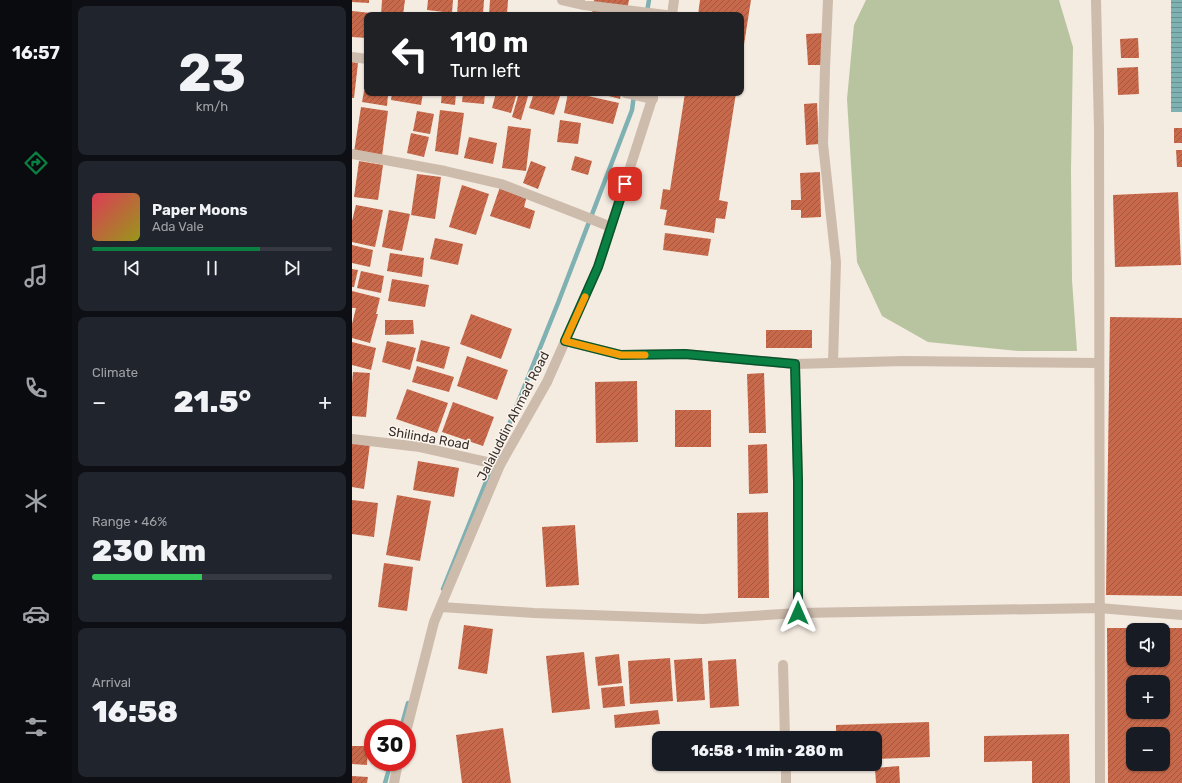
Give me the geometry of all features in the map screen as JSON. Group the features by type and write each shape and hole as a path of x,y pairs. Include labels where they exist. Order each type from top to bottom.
{"street":[{"path":"562,0 584,5 641,12"},
{"path":"672,12 674,0"},
{"path":"828,0 823,144 836,262 833,362"},
{"path":"1096,0 1098,128 1100,783"},
{"path":"352,57 364,59"},
{"name":"Jalaluddin Ahmad Road","path":"409,719 434,622 500,465 547,382 598,267 653,96"},
{"path":"352,154 445,171 501,184 611,227"},
{"path":"565,341 621,355 685,354 795,364 904,361 1099,363"},
{"path":"795,364 798,489 798,613"},
{"name":"Shilinda Road","path":"352,439 420,447 500,465"},
{"path":"440,607 534,613 703,619 798,613 1099,608 1182,615"},
{"path":"783,665 785,731"},
{"path":"394,783 396,771"},
{"path":"786,771 786,783"}],"green space":[{"path":"866,0 1059,0 1073,47 1071,171 1072,280 1077,351 1019,351 928,342 882,316 857,262 847,99 854,25"}],"water":[{"path":"1171,0 1182,0 1182,112 1171,112"}],"building":[{"path":"352,0 369,0 369,3 352,2"},
{"path":"382,0 405,0 403,12 381,12"},
{"path":"428,0 453,0 452,12 427,10"},
{"path":"458,0 484,0 483,12 457,12"},
{"path":"490,0 508,0 507,12 489,12"},
{"path":"594,0 629,0 627,12 592,12"},
{"path":"700,0 751,0 744,44 744,12 698,12"},
{"path":"352,11 364,12 364,38 352,37"},
{"path":"824,33 825,65 808,65 806,34"},
{"path":"1138,38 1139,58 1121,58 1120,39"},
{"path":"352,62 358,63 354,98 352,98"},
{"path":"1138,67 1139,94 1118,95 1117,68"},
{"path":"364,91 364,96 388,96 387,106 362,102"},
{"path":"392,96 422,96 421,105 391,100"},
{"path":"442,96 456,96 455,105 441,103"},
{"path":"463,96 485,96 484,104 462,102"},
{"path":"495,96 516,96 511,113 492,108"},
{"path":"518,96 528,96 521,120 512,117"},
{"path":"533,96 560,96 554,115 529,108"},
{"path":"567,96 588,96 619,103 613,124 564,113"},
{"path":"608,96 620,96 620,99"},
{"path":"685,96 736,96 719,200 728,202 725,219 716,218 714,233 664,225 667,210 660,209 663,189 670,190"},
{"path":"817,103 819,144 806,145 804,104"},
{"path":"361,107 388,111 382,156 354,152"},
{"path":"440,110 464,113 458,155 435,151"},
{"path":"417,111 434,114 430,134 413,131"},
{"path":"560,120 581,123 578,144 557,142"},
{"path":"508,126 531,129 526,171 502,168"},
{"path":"1174,128 1182,128 1182,143 1174,143"},
{"path":"411,133 429,137 424,157 407,153"},
{"path":"469,137 497,143 493,164 464,158"},
{"path":"1176,150 1182,150 1182,167 1177,167"},
{"path":"575,156 592,161 588,175 571,170"},
{"path":"359,161 383,165 378,200 354,197"},
{"path":"531,161 546,167 538,189 523,183"},
{"path":"820,172 821,217 801,218 801,210 791,210 791,200 801,200 800,173"},
{"path":"417,174 441,177 435,219 411,215"},
{"path":"462,185 489,194 476,235 449,227"},
{"path":"500,187 527,196 524,207 535,211 530,229 490,216"},
{"path":"1178,192 1181,265 1115,267 1113,195"},
{"path":"356,205 383,210 375,247 352,242 352,221"},
{"path":"389,210 410,214 402,251 382,247"},
{"path":"665,233 711,239 708,256 663,250"},
{"path":"435,238 463,244 458,265 430,259"},
{"path":"352,245 373,250 370,267 352,263"},
{"path":"390,253 424,258 422,277 387,271"},
{"path":"352,269 358,270 354,287 352,287"},
{"path":"361,271 384,276 381,293 357,288"},
{"path":"392,279 429,285 425,307 388,301"},
{"path":"352,291 380,298 376,314 378,314 370,343 352,338 352,324 356,308 352,308"},
{"path":"471,314 512,329 501,359 460,344"},
{"path":"1110,317 1182,318 1182,596 1106,595"},
{"path":"385,320 413,320 414,334 385,335"},
{"path":"766,330 812,330 812,348 766,348"},
{"path":"421,340 450,347 444,369 416,361"},
{"path":"387,341 416,348 410,370 382,362"},
{"path":"352,342 376,348 371,370 352,365"},
{"path":"467,356 508,370 497,400 457,386"},
{"path":"417,366 454,377 449,392 412,382"},
{"path":"353,372 370,373 366,417 352,416"},
{"path":"764,373 766,433 749,433 747,374"},
{"path":"637,381 638,442 596,443 595,382"},
{"path":"407,389 448,403 437,433 396,419"},
{"path":"453,402 494,417 483,446 442,432"},
{"path":"675,410 711,410 711,447 675,447"},
{"path":"352,442 370,444 364,489 352,487"},
{"path":"767,444 768,493 749,494 748,445"},
{"path":"418,461 459,468 454,497 413,490"},
{"path":"397,495 431,501 420,561 386,555"},
{"path":"352,500 378,503 374,537 352,534"},
{"path":"768,512 769,598 738,598 737,513"},
{"path":"575,525 579,585 546,587 542,527"},
{"path":"384,563 413,567 407,611 378,607"},
{"path":"464,625 493,629 487,674 458,669"},
{"path":"1107,628 1126,628 1126,667 1170,667 1170,628 1182,628 1182,783 1108,783"},
{"path":"584,652 590,709 552,713 546,656"},
{"path":"619,654 622,683 598,686 595,657"},
{"path":"670,658 673,701 630,704 628,661"},
{"path":"702,658 705,700 677,702 674,660"},
{"path":"736,659 739,706 710,708 708,661"},
{"path":"623,686 625,706 603,708 601,688"},
{"path":"658,710 660,724 615,728 614,715"},
{"path":"929,722 930,757 882,759 882,731 836,731 836,725"},
{"path":"503,728 511,783 462,783 456,735"},
{"path":"1069,734 1070,783 1032,783 1032,761 984,762 984,736"},
{"path":"352,746 364,746 364,765 352,764"},
{"path":"899,766 900,783 876,783 875,771 882,771 882,767"},
{"path":"352,776 368,777 367,783 352,783"}],"waterway":[{"path":"647,12 649,0"},
{"path":"443,589 558,303 632,110 634,96"},
{"path":"404,719 408,703"},
{"path":"385,783 388,771"}],"slow traffic":[{"path":"585,297 565,341 621,355 645,355"}],"route":[{"path":"625,184 598,267 565,341 621,355 685,354 795,364 798,481 798,613"}]}
